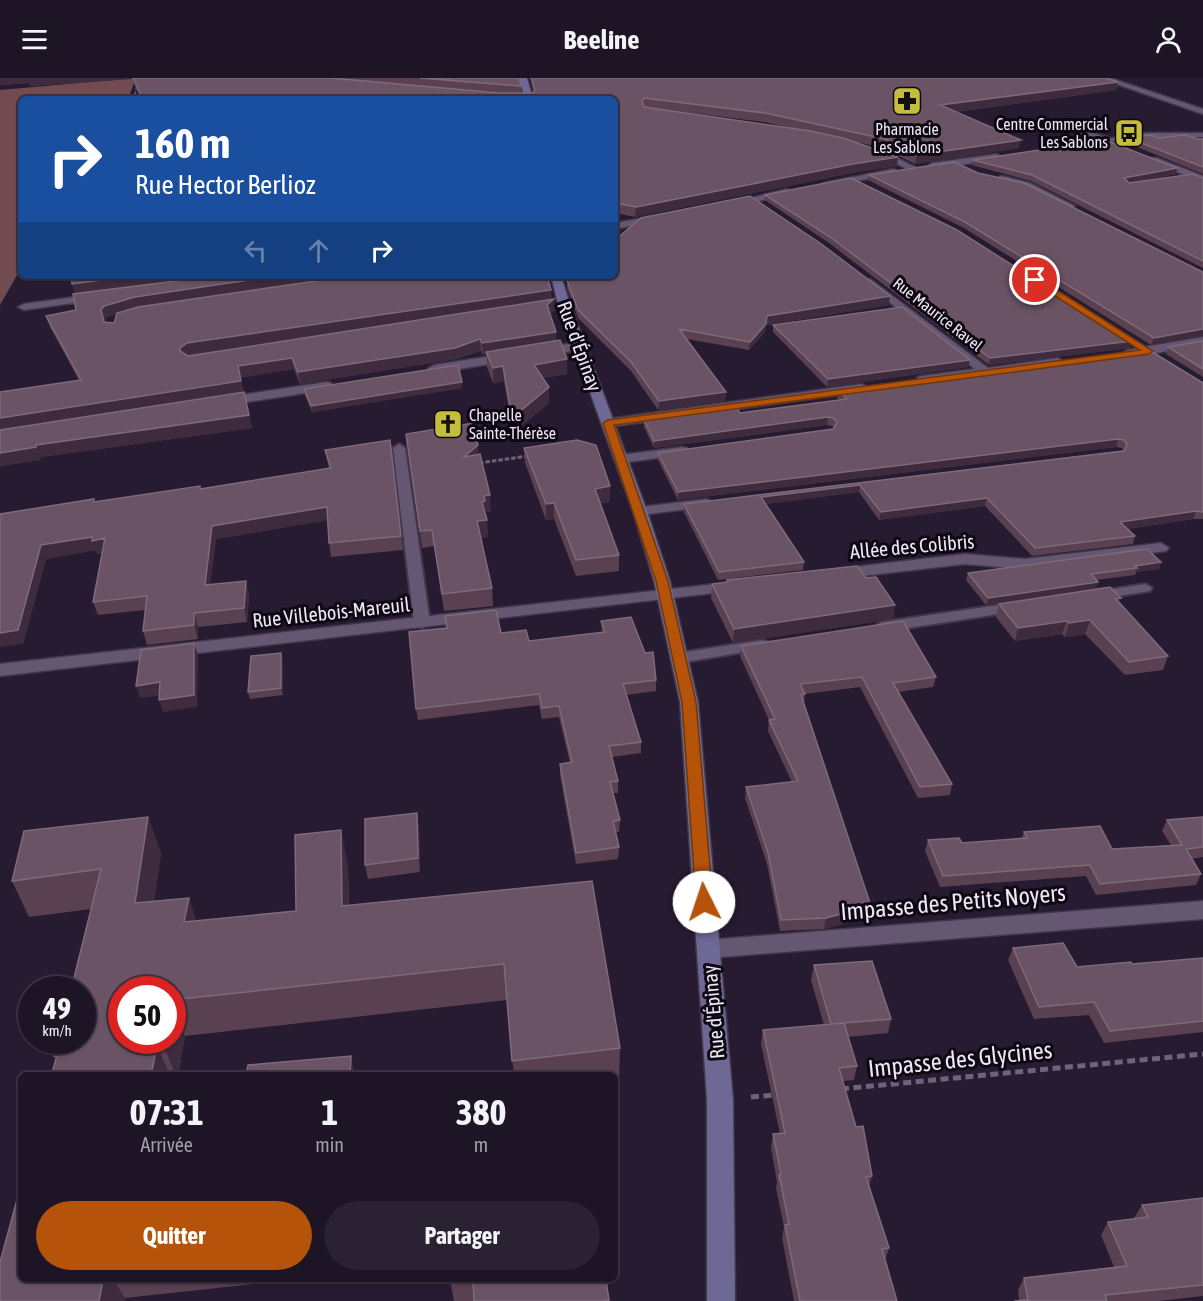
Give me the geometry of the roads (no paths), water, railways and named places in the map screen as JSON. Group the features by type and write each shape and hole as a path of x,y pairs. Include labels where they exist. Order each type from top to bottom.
{"main road":[{"path":"525,80 527,96"},
{"name":"Rue d'Épinay","path":"556,279 558,305 580,346 640,511 666,595 689,702 720,1100 721,1301"}],"street":[{"path":"1103,78 1203,112"},
{"path":"525,80 537,81"},
{"path":"1051,148 1160,134 1203,135"},
{"path":"1105,140 1127,149"},
{"path":"869,149 915,169"},
{"path":"816,185 1009,155"},
{"path":"1149,158 1203,179"},
{"path":"955,163 971,170"},
{"path":"989,176 1027,184 1079,211"},
{"path":"852,178 869,187"},
{"path":"718,207 795,190"},
{"path":"754,200 768,210"},
{"path":"618,225 672,216"},
{"name":"Rue Maurice Ravel","path":"859,274 985,371"},
{"path":"24,307 107,296"},
{"path":"881,311 903,308"},
{"path":"1129,339 1167,363"},
{"path":"1114,356 1203,341"},
{"path":"417,372 580,346"},
{"path":"914,381 1067,361"},
{"path":"208,404 336,384"},
{"path":"608,423 879,386"},
{"path":"621,459 701,448"},
{"path":"640,511 721,501"},
{"name":"Allée des Colibris","path":"816,577 965,559 1025,564 1161,548"},
{"path":"666,595 747,585"},
{"name":"Rue Villebois-Mareuil","path":"0,670 666,595"},
{"name":"Impasse des Petits Noyers","path":"708,949 1203,910"}],"lane":[{"path":"1081,131 1105,140"},
{"path":"1171,179 1193,176"},
{"path":"399,448 422,623"},
{"path":"1075,598 1145,588"},
{"path":"866,630 1040,604"},
{"path":"679,658 772,644"}],"place":[{"name":"Pharmacie Les Sablons","path":"907,101"},
{"name":"Centre Commercial Les Sablons","path":"1129,133"},
{"name":"Chapelle Sainte-Thérèse","path":"448,424"}]}
